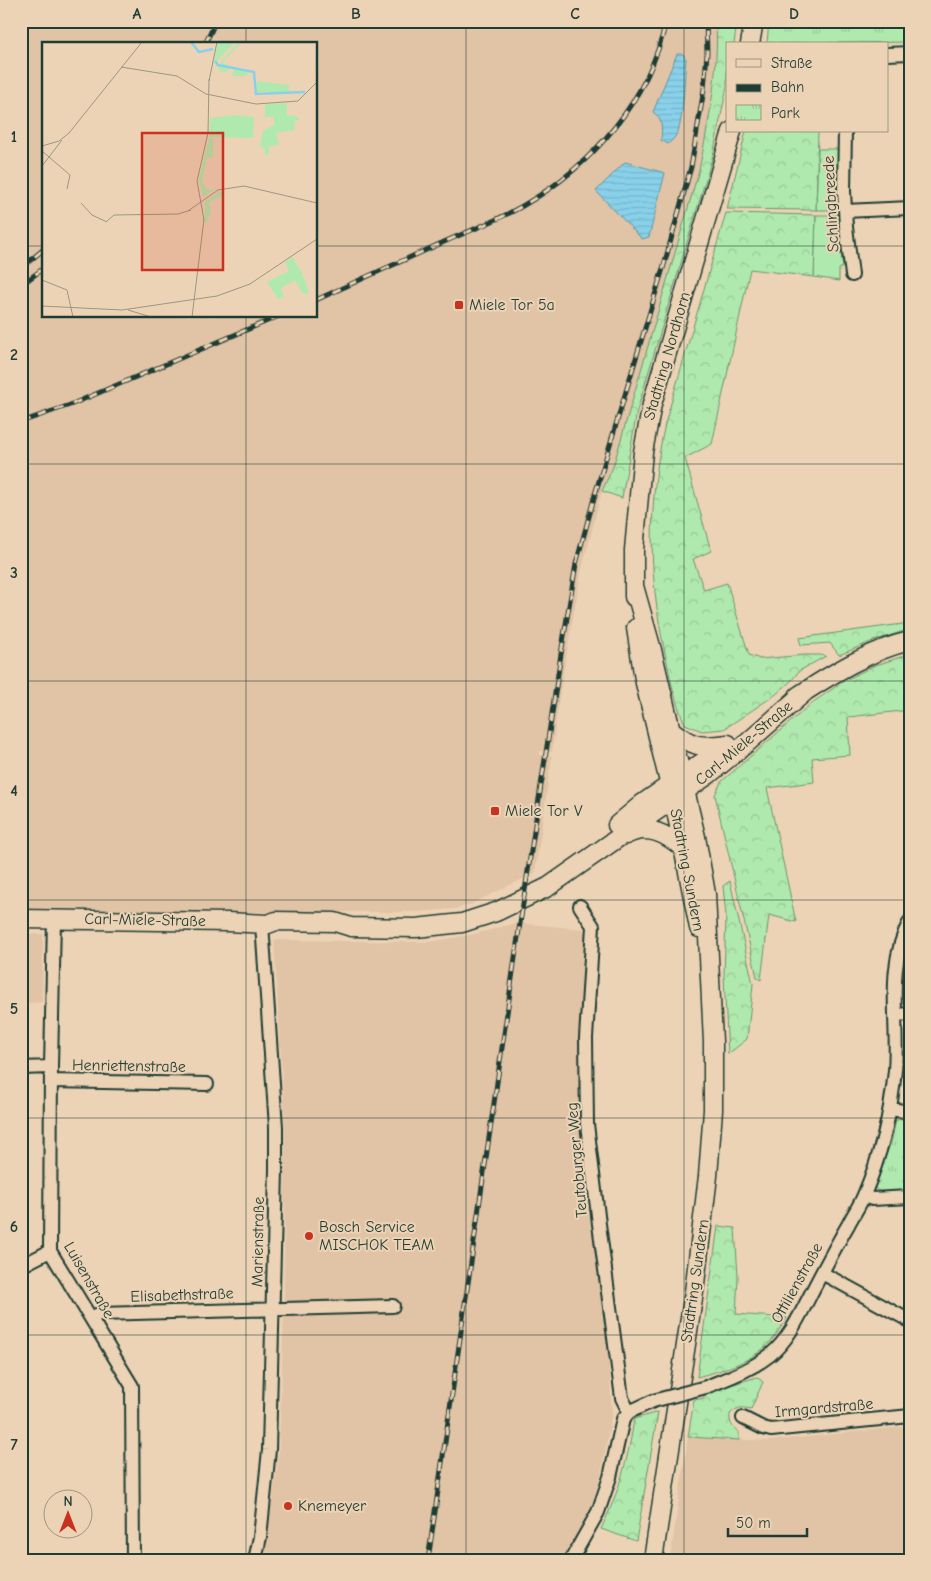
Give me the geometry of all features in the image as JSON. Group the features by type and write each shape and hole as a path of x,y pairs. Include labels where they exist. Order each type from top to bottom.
{"main road":[{"path":"750,42 754,21"},
{"name":"Stadtring Nordhorn","path":"677,788 644,679 634,616 634,550 643,452 652,404 732,132"},
{"name":"Stadtring Nordhorn","path":"634,586 652,650 671,730 677,788"},
{"name":"Carl-Miele-Straße","path":"21,919 265,924 276,921 335,922 351,927 416,928 462,923 496,912 548,887 617,840 730,744 807,690 870,655 910,642"},
{"name":"Carl-Miele-Straße","path":"532,895 545,882 642,804 677,788 747,743 807,690"},
{"path":"671,730 694,745 715,746 730,744"},
{"name":"Stadtring Sundern","path":"677,788 684,849 710,1000"},
{"name":"Stadtring Sundern","path":"653,1560 694,1292 708,1176 713,1110 713,1042 706,894 696,837 677,788"},
{"path":"617,840 633,831 651,830 668,836 684,849"}],"street":[{"path":"888,54 910,53"},
{"name":"Schlingbreede","path":"845,132 845,211 852,276"},
{"path":"845,211 910,208"},
{"name":"Teutoburger Weg","path":"580,906 593,926 586,1038 587,1124 598,1224 622,1398 629,1412"},
{"name":"Luisenstraße","path":"54,919 50,1251 92,1317 132,1386 132,1560"},
{"name":"Ottilienstraße","path":"629,1412 653,1401 706,1387 746,1370 770,1355 780,1345 790,1330 864,1196 883,1140 891,1109 895,1068 894,987 897,954 904,931 910,921"},
{"name":"Marienstraße","path":"255,1560 260,1537 269,1450 276,1127 265,924"},
{"path":"895,1014 910,1014"},
{"path":"21,1068 51,1067"},
{"name":"Henriettenstraße","path":"51,1081 207,1084"},
{"path":"891,1109 903,1111 910,1116"},
{"path":"864,1196 872,1199 910,1197"},
{"path":"21,1266 50,1251"},
{"path":"822,1273 910,1321"},
{"name":"Elisabethstraße","path":"92,1317 99,1314 393,1306"},
{"path":"570,1560 598,1512 610,1477 623,1419 629,1412"},
{"name":"Irmgardstraße","path":"743,1418 771,1430 910,1416"}],"shaded area":[{"path":"21,21 716,21 713,89 699,170 613,468 602,491 581,573 560,691 552,752 540,751 540,755 552,756 535,873 469,905 455,909 417,912 256,912 21,908"},
{"path":"516,923 583,929 587,939 581,1039 579,1118 588,1207 607,1332 612,1413 601,1475 591,1508 562,1560 265,1560 279,1450 284,1310 285,1127 274,940 430,942 475,934"},
{"path":"21,934 43,934 42,1002 21,1004"},
{"path":"910,1426 910,1560 670,1560 688,1437 768,1441"}],"green space":[{"path":"716,21 737,21 734,42 726,42 726,91 713,155 637,411 622,498 602,491 613,467 699,170 710,115 717,40"},
{"path":"769,21 910,21 910,42 767,42"},
{"path":"746,132 818,132 816,210 727,209"},
{"path":"818,149 839,149 840,210 816,210"},
{"path":"726,213 816,215 814,277 750,269 712,444 685,458 711,551 693,559 704,590 727,583 749,655 760,659 805,655 826,656 799,671 775,695 724,729 702,731 685,724 670,678 656,602 652,543 653,514 659,454 665,424"},
{"path":"816,215 840,215 842,240 839,243 843,267 839,269 839,281 814,277"},
{"path":"910,623 910,629 839,655 830,643 801,645 799,638"},
{"path":"910,654 910,710 848,717 850,755 812,758 814,782 767,788 796,922 769,915 761,980 757,977 715,795 721,782 812,703 844,681 873,666"},
{"path":"730,881 753,984 747,1039 728,1054 724,977 726,916 723,886"},
{"path":"905,1119 910,1128 910,1192 890,1194 881,1192 874,1187 892,1139 896,1120"},
{"path":"718,1226 735,1228 738,1277 736,1314 787,1318 771,1341 747,1360 697,1377"},
{"path":"757,1377 763,1382 751,1409 739,1408 730,1414 732,1425 739,1432 739,1440 688,1437 694,1400 704,1398 704,1393"},
{"path":"658,1412 636,1541 601,1529 613,1503 622,1476 634,1419"}],"water":[{"path":"677,54 683,54 686,59 683,106 678,131 668,144 661,140 662,128 660,121 653,112"},
{"path":"625,162 665,173 649,237 642,239 596,191"}],"railway":[{"path":"206,42 216,21"},
{"path":"318,299 505,215 549,189 573,170 595,150 632,103 658,50 666,21"},
{"path":"428,1560 519,930 576,564 691,167 704,89 707,53 706,21"},
{"path":"21,268 42,251"},
{"path":"21,285 42,269"},
{"path":"21,422 70,405 274,318"}],"place":[{"name":"Miele Tor 5a","path":"459,305"},
{"name":"Miele Tor V","path":"495,811"},
{"name":"Bosch Service MISCHOK TEAM","path":"309,1236"},
{"name":"Knemeyer","path":"288,1506"}]}
